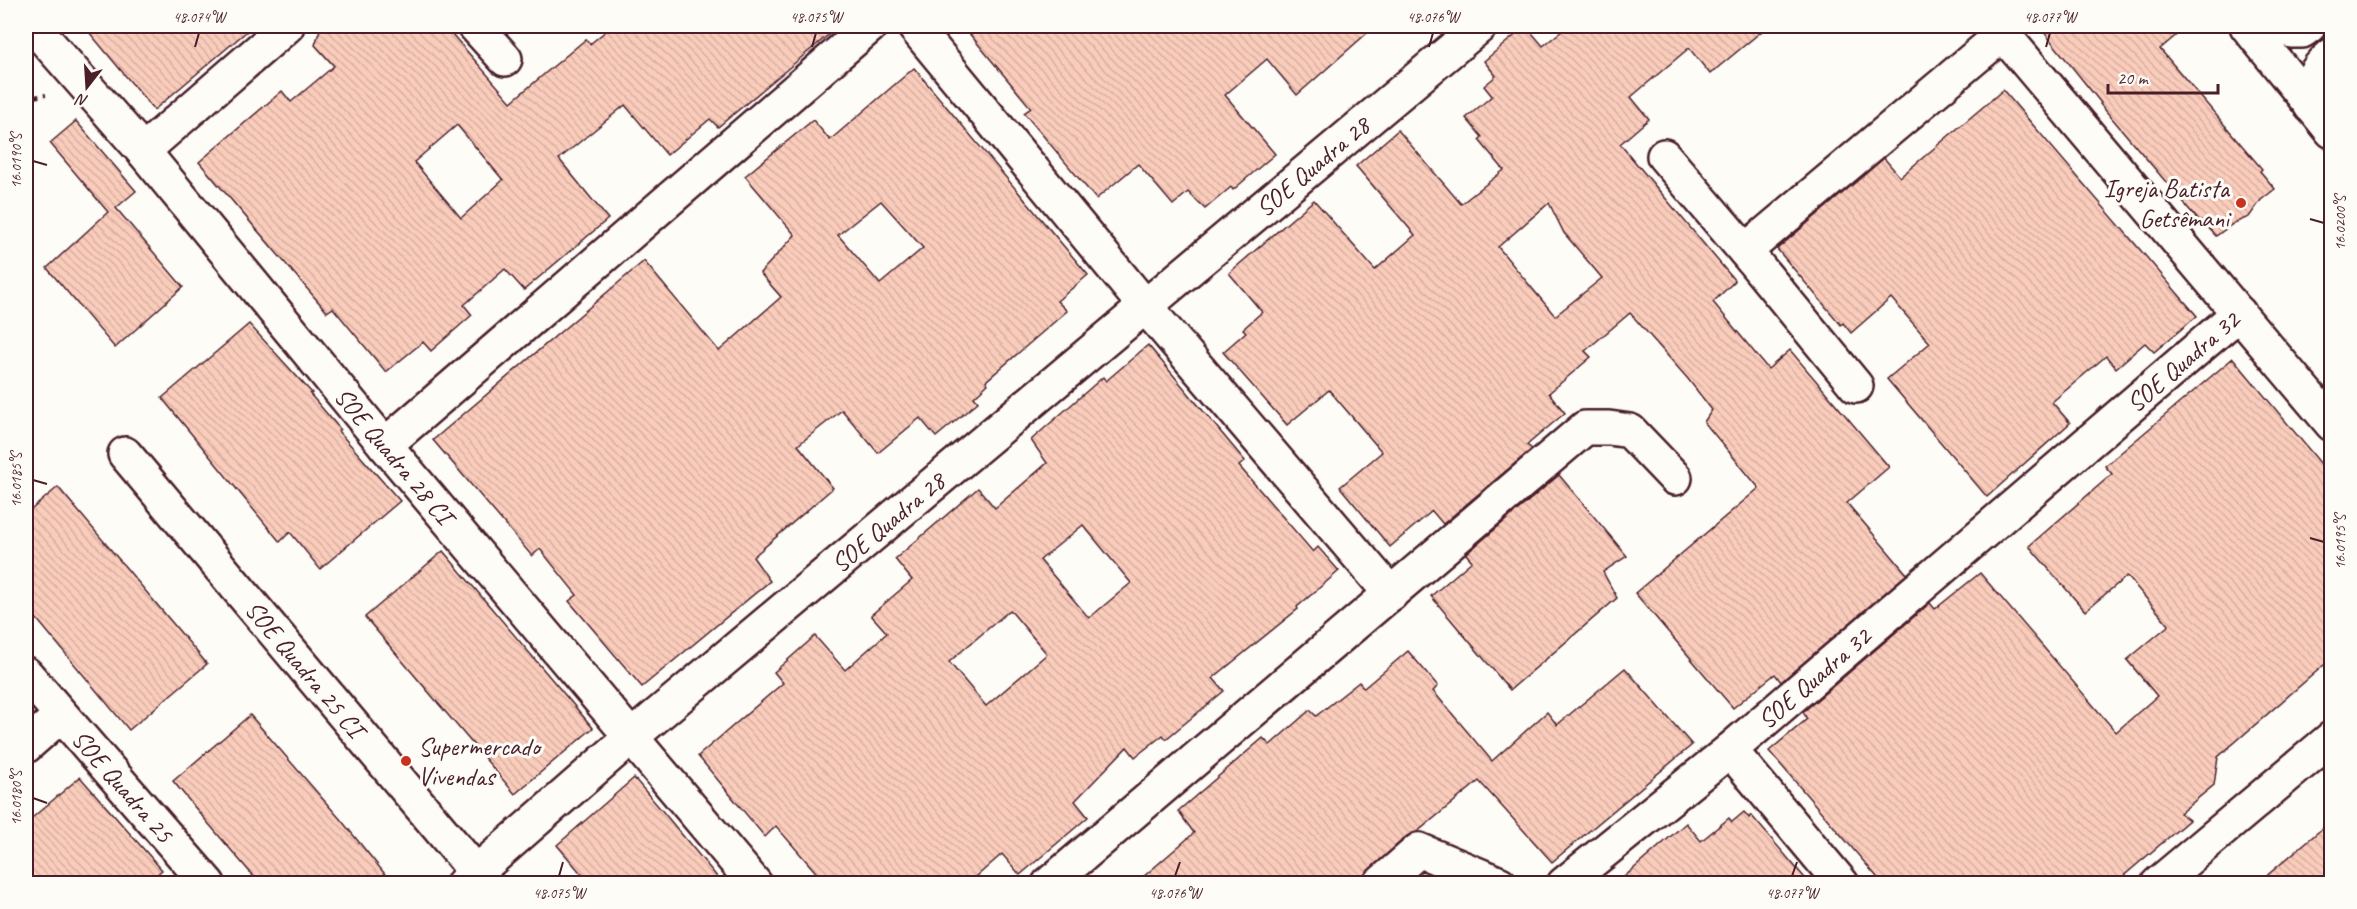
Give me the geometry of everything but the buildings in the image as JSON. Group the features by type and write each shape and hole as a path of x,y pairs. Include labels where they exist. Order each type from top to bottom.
{"street":[{"name":"SOE Quadra 28 CI","path":"33,26 143,151 385,446 755,884"},
{"path":"143,151 287,26"},
{"path":"475,26 505,59"},
{"path":"385,446 870,26"},
{"path":"914,26 1144,305 1391,594"},
{"name":"SOE Quadra 28","path":"475,880 630,738 1479,26"},
{"path":"2247,26 2331,131"},
{"path":"2287,26 2291,31 2302,31 2309,26"},
{"name":"SOE Quadra 32","path":"1564,884 1730,750 2239,312 2003,34 1745,251"},
{"path":"2310,105 2311,85 2316,70 2331,55"},
{"path":"1664,156 1856,386"},
{"path":"2239,312 2331,424"},
{"path":"1049,884 1585,428 1630,431 1675,478"},
{"name":"SOE Quadra 25 CI","path":"126,454 475,880"},
{"name":"SOE Quadra 25","path":"26,674 60,716 208,884"},
{"name":"SOE Quadra 25","path":"26,746 60,716"},
{"path":"2158,884 2331,738"},
{"path":"1730,750 1842,884"},
{"path":"1380,884 1419,850 1500,884"}],"place":[{"name":"Igreja Batista Getsêmani","path":"2241,203"},
{"name":"Supermercado Vivendas","path":"406,761"}]}
